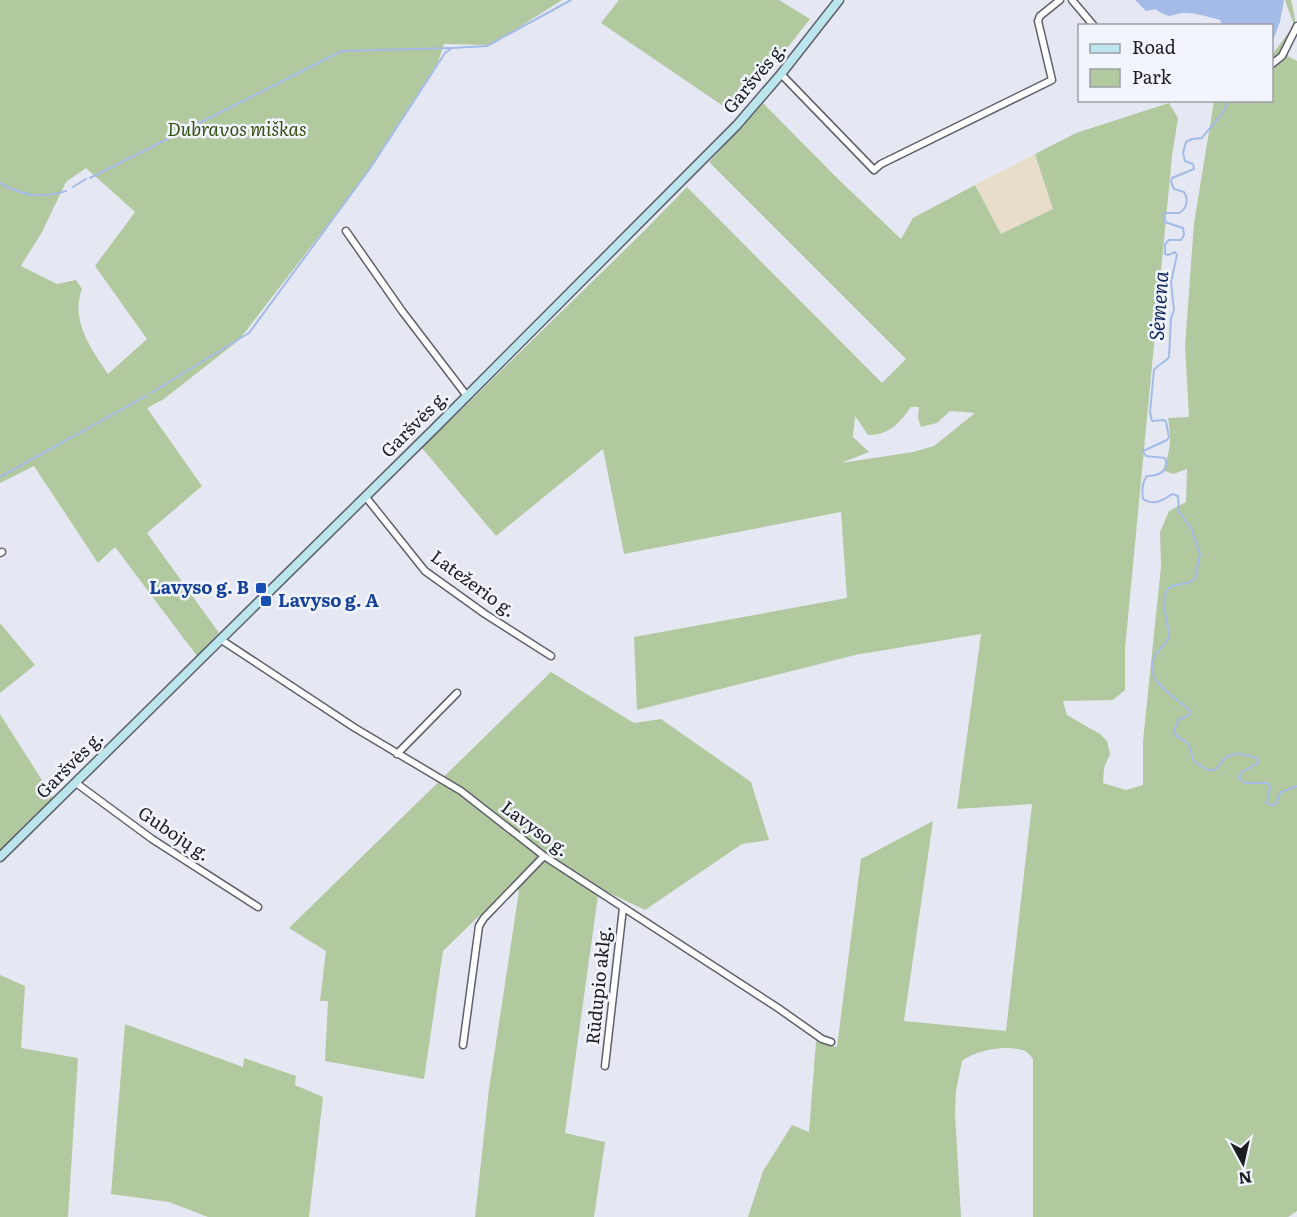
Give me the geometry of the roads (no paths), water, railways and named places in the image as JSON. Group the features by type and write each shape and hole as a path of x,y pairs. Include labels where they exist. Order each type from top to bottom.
{"main road":[{"name":"Garšvės g.","path":"0,857 467,396 737,125 781,74 839,0"}],"street":[{"path":"781,74 874,170 881,164 1052,80 1038,21 1040,16 1060,0"},
{"path":"1072,0 1092,24"},
{"path":"1273,63 1282,56 1297,26"},
{"path":"345,231 467,396"},
{"name":"Latežerio g.","path":"365,496 425,571 485,614 551,656"},
{"name":"Lavyso g.","path":"220,639 397,754 461,792 544,856 822,1039 831,1042"},
{"path":"397,754 457,693"},
{"name":"Gubojų g.","path":"76,783 152,839 258,907"},
{"path":"463,1045 479,926 544,856"},
{"name":"Rūdupio aklg.","path":"605,1066 623,908"}],"water":[{"path":"1135,0 1284,0 1280,22 1273,40 1273,24 1222,24 1220,20 1203,15 1181,13 1169,16 1155,9 1146,11"}],"waterway":[{"path":"151,393 249,333 371,167 445,53 452,48 487,46 571,0"},
{"path":"90,178 342,51 450,48"},
{"name":"Sėmena","path":"1227,102 1220,116 1202,138 1186,142 1183,153 1185,161 1193,164 1194,169 1172,178 1171,182 1174,189 1184,192 1186,204 1179,213 1164,213 1163,215 1165,222 1183,228 1184,235 1181,240 1169,240 1165,244 1165,254 1175,252 1177,255 1171,282 1174,310 1171,318 1169,357 1154,370 1150,412 1152,421 1164,420 1166,422 1169,437 1143,451 1146,456 1165,458 1166,466 1159,474 1145,478 1143,499 1154,502 1162,501 1172,494 1178,496 1179,512 1191,528 1200,554 1195,579 1172,586 1167,590 1164,609 1169,637 1155,656 1152,665 1157,681 1191,712 1178,720 1174,732 1188,744 1196,763 1213,770 1225,758 1232,755 1242,754 1256,758 1258,763 1240,773 1239,779 1246,783 1268,783 1270,788 1267,803 1270,805 1275,805 1281,792 1297,786"},
{"path":"73,187 86,179"},
{"path":"0,183 32,195 66,191"},
{"path":"0,477 146,396"}],"place":[{"name":"Lavyso g. B","path":"261,588"},
{"name":"Lavyso g. A","path":"266,601"}],"park label":[{"name":"Dubravos miškas","path":"237,130"}]}
